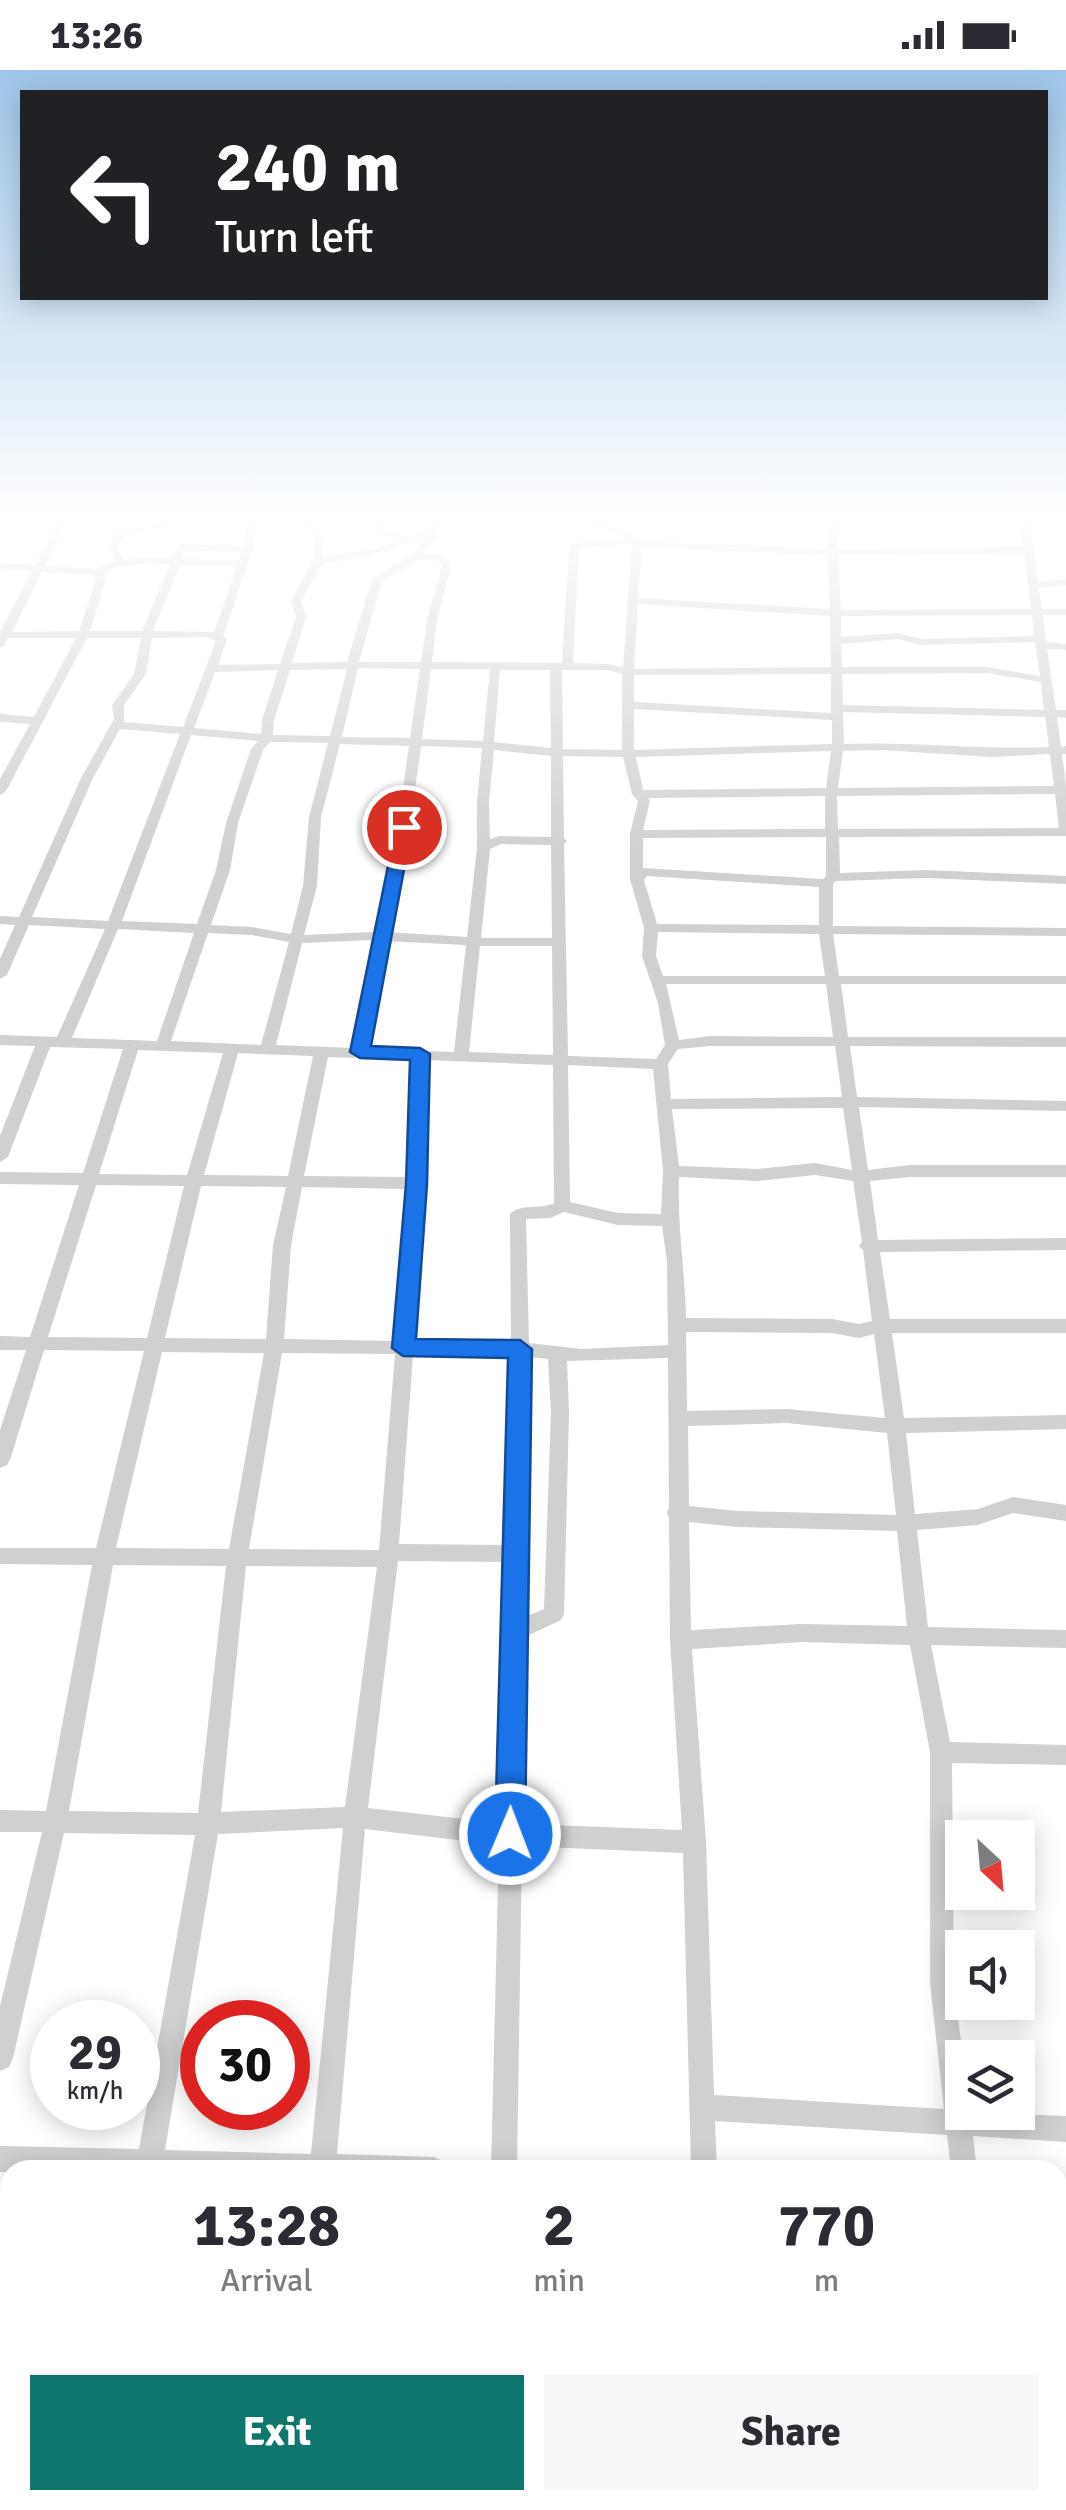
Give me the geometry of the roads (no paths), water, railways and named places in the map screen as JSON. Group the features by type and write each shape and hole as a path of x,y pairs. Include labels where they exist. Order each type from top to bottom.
{"street":[{"path":"0,791 85,631"},
{"path":"0,975 20,921 116,725 118,705 140,674 149,631"},
{"path":"62,1042 114,922 222,646 219,631"},
{"path":"162,1046 223,870 232,823 257,750 267,738 268,720 297,631"},
{"path":"268,1048 310,886 315,816 362,631"},
{"path":"360,1052 379,936 402,840 412,742 431,631"},
{"path":"562,1206 557,942 561,841 558,752 565,631"},
{"path":"631,631 626,705 630,754 638,794 644,801 636,834 637,879 651,928 649,956 673,1045 660,1064 671,1171 668,1220 676,1262 675,1351 680,1419 677,1512 694,1842 704,2160"},
{"path":"835,631 838,748 831,794 826,931 896,1426 919,1638 941,1752 942,1983 949,2040"},
{"path":"636,834 1066,831 1061,750 1050,713 1046,680 1050,666 1040,631"},
{"path":"2,638 218,635"},
{"path":"835,641 898,636 922,642 1041,642 1066,647"},
{"path":"213,669 352,665 495,670 561,666 628,672 835,674 987,670 1046,680"},
{"path":"461,1056 484,847 487,745 495,670"},
{"path":"626,705 694,712 1066,714"},
{"path":"0,718 39,721"},
{"path":"116,725 267,738 630,754 838,748 1061,750"},
{"path":"638,794 1063,790"},
{"path":"484,847 499,840 561,841"},
{"path":"637,879 644,872 657,872 696,878 732,875 830,880 926,874 1066,880"},
{"path":"0,920 114,922 276,933 296,939 379,936 557,942"},
{"path":"651,928 683,925 826,931 1066,932"},
{"path":"657,980 1066,980"},
{"path":"673,1045 842,1038 1066,1042"},
{"path":"0,1040 660,1064"},
{"path":"0,1157 44,1042"},
{"path":"0,1460 132,1045"},
{"path":"0,2058 56,1824 104,1557 152,1346 232,1048"},
{"path":"149,2160 208,1824 237,1560 274,1347 282,1244 322,1051"},
{"path":"324,2160 355,1818 388,1555 416,1184 420,1054"},
{"path":"666,1104 1066,1106"},
{"path":"671,1171 758,1175 814,1169 860,1177 910,1171 1066,1171"},
{"path":"0,1178 416,1184"},
{"path":"504,2160 520,1349 518,1214 550,1212 562,1206 618,1219 668,1220"},
{"path":"868,1246 1066,1244"},
{"path":"675,1325 832,1326 859,1330 880,1326 1066,1326"},
{"path":"0,1344 520,1349 556,1353 675,1351"},
{"path":"514,1632 554,1614 560,1412 556,1353"},
{"path":"680,1419 787,1416 896,1426 1066,1422"},
{"path":"677,1512 738,1519 904,1522 978,1517 1013,1505 1066,1513"},
{"path":"0,1556 237,1560 314,1555 515,1554"},
{"path":"681,1640 801,1633 1066,1639"},
{"path":"941,1752 1066,1756"},
{"path":"0,1821 208,1824 355,1818 510,1834 694,1842"},
{"path":"702,2107 945,2124"},
{"path":"1035,2128 1066,2129"},
{"path":"960,2130 963,2160"}]}
